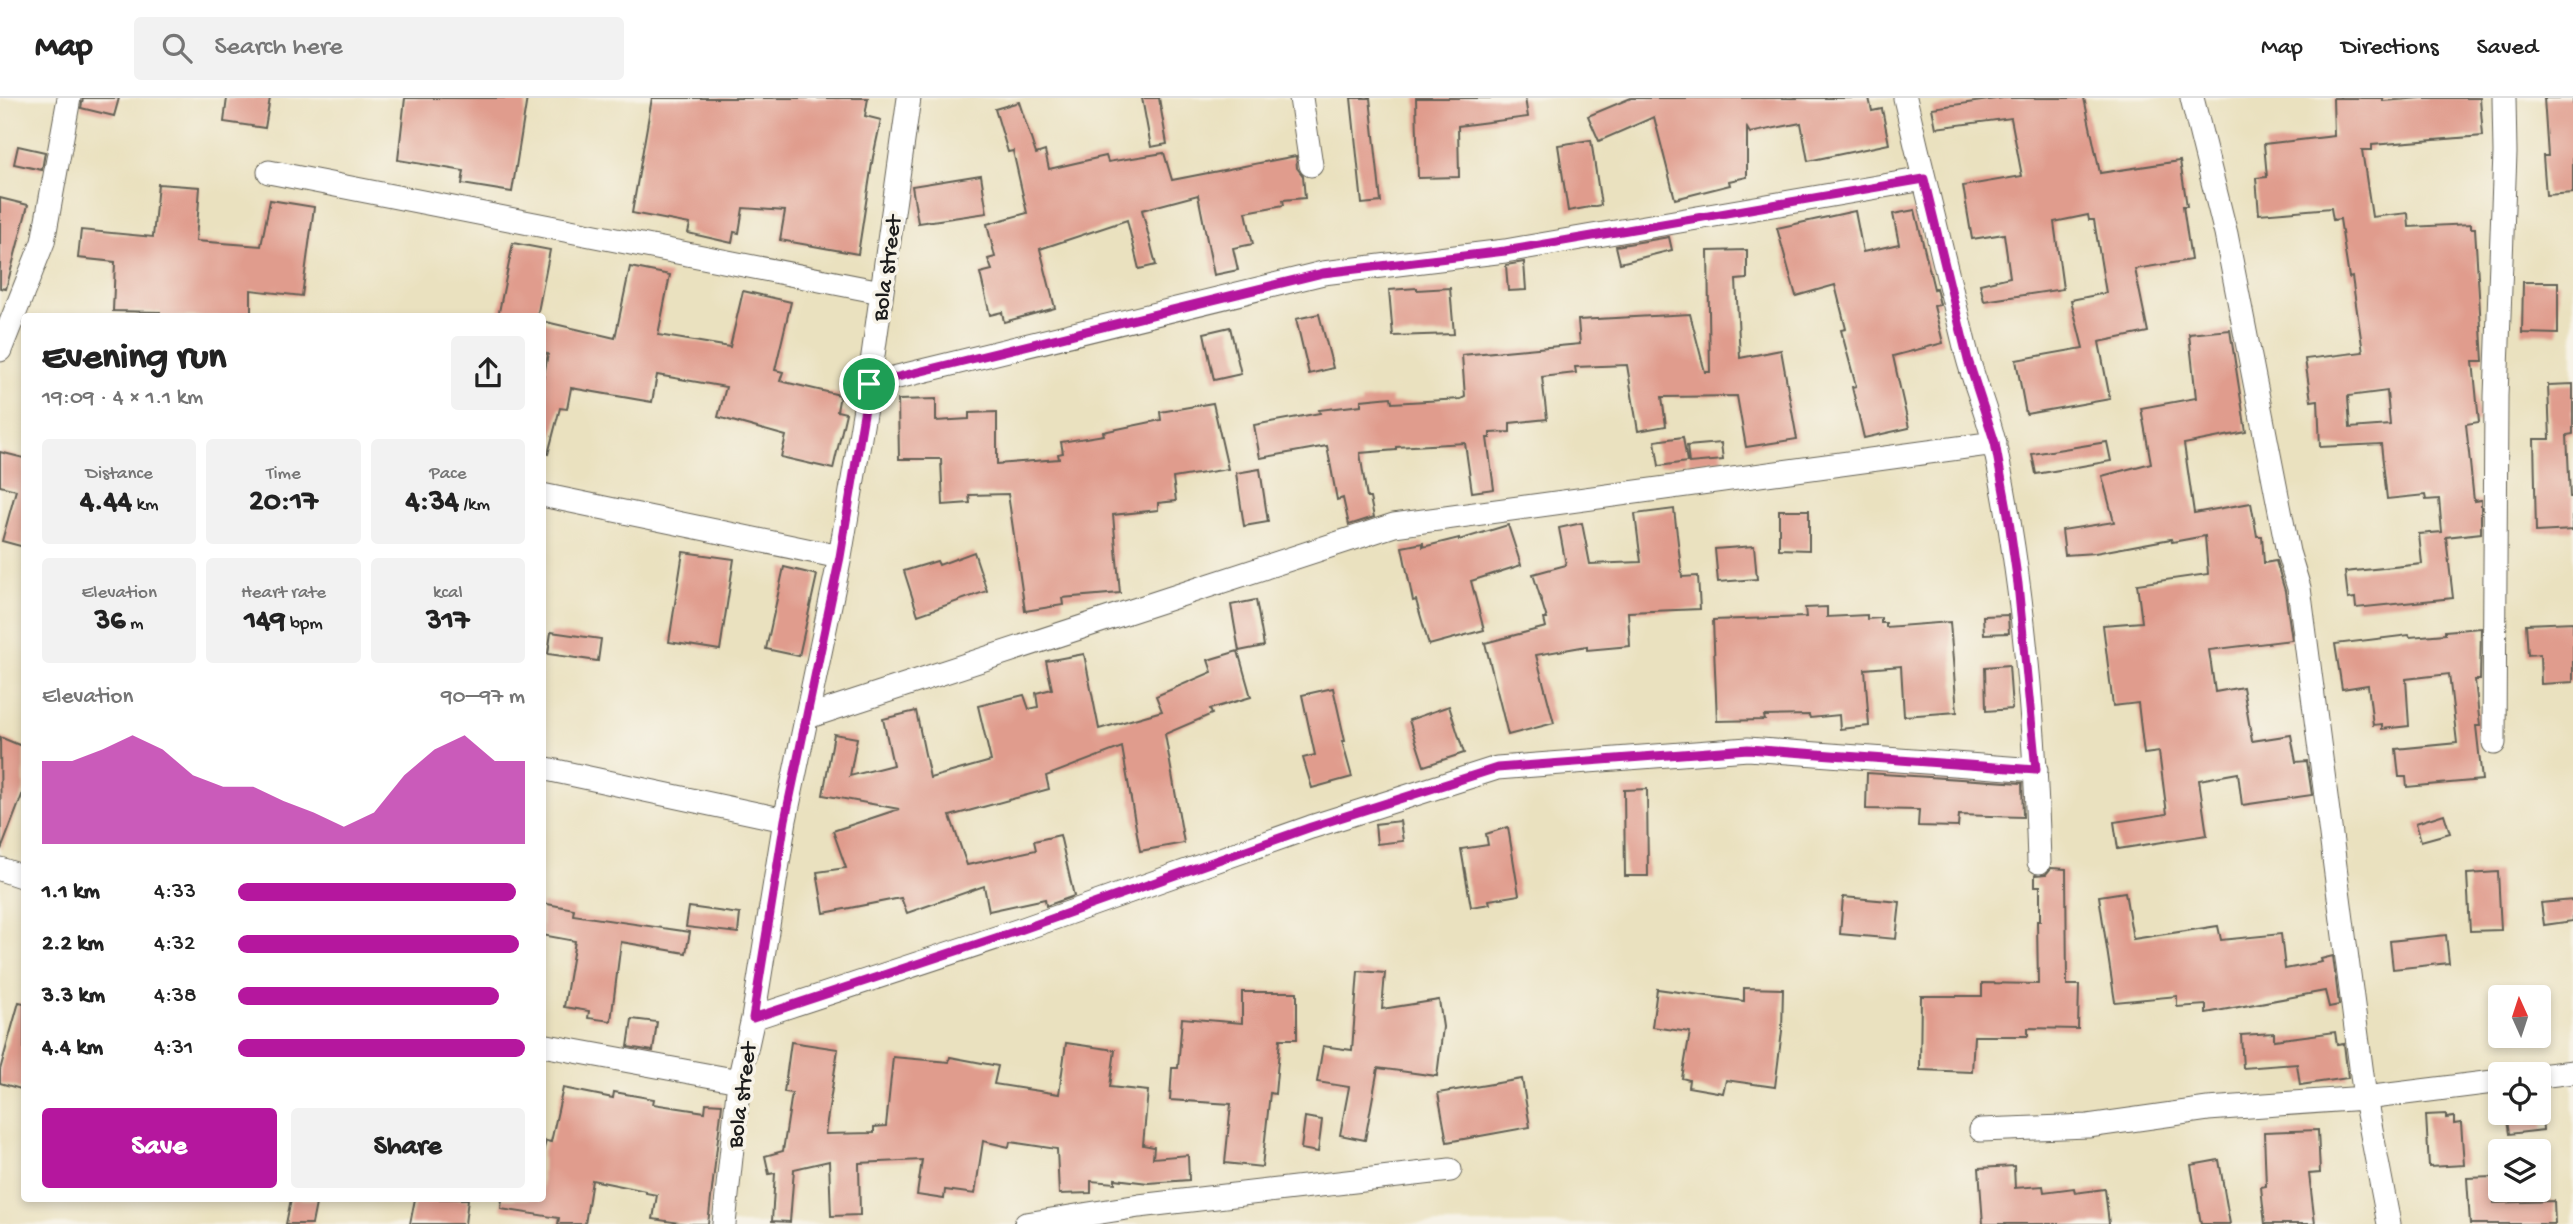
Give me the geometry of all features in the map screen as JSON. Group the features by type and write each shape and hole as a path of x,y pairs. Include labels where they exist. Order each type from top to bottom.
{"street":[{"path":"0,350 43,242 69,98"},
{"name":"Bola street","path":"724,1224 739,1082 753,1018 785,820 840,557 869,384 909,98"},
{"path":"1301,98 1311,165"},
{"path":"1905,98 1968,360 1995,443 2008,514 2018,584 2036,770 2039,862"},
{"path":"2192,98 2226,234 2288,552 2299,587 2365,1098 2389,1224"},
{"path":"2494,743 2496,396 2505,153 2504,98"},
{"path":"269,173 881,292"},
{"path":"869,384 1323,273 1505,251 1924,179"},
{"path":"807,717 1394,525 1995,443"},
{"path":"546,496 840,557"},
{"path":"753,1018 1023,929 1311,827 1497,768 1748,749 2036,770"},
{"path":"546,769 785,820"},
{"path":"0,869 21,876"},
{"path":"546,1046 739,1082"},
{"path":"2551,1075 2573,1072"},
{"path":"1981,1130 2088,1126 2208,1109 2365,1098 2488,1083"},
{"path":"1026,1224 1139,1206 1450,1170"}],"building":[{"path":"83,98 119,98 114,116 81,108"},
{"path":"227,98 270,98 265,128 224,122"},
{"path":"405,98 527,98 512,192 462,184 464,171 398,160"},
{"path":"652,98 868,98 865,116 881,120 858,254 780,240 785,211 743,208 739,233 734,232 732,243 688,233 690,224 632,213"},
{"path":"1142,98 1159,98 1167,144 1151,147"},
{"path":"1351,98 1370,98 1381,202 1362,204"},
{"path":"1416,98 1525,98 1528,117 1458,126 1459,177 1418,178"},
{"path":"1631,98 1869,98 1872,111 1882,109 1889,144 1808,161 1801,123 1750,133 1747,128 1747,177 1729,181 1730,185 1675,199 1654,117 1599,141 1588,116"},
{"path":"2003,98 2084,98 2100,173 2180,161 2191,260 2135,269 2148,332 2099,342 2110,399 2026,414 2016,360 2083,348 2071,300 2106,293 2094,220 2089,220 2088,215 2054,222 2063,289 1984,301 1980,284 2010,277 2004,234 1972,239 1963,186 2022,176 2011,118 1936,128 1932,108"},
{"path":"2333,98 2383,98 2383,101 2480,98 2483,136 2372,145 2372,150 2362,150 2372,217 2408,213 2409,227 2471,224 2471,228 2475,228 2483,361 2473,361 2479,422 2466,424 2474,501 2481,500 2481,533 2446,537 2453,598 2356,608 2355,598 2348,599 2345,572 2422,564 2419,534 2442,532 2439,499 2426,500 2425,495 2387,499 2381,444 2320,447 2318,400 2311,401 2305,359 2363,352 2340,219 2333,220 2331,208 2259,214 2256,178 2267,177 2264,144 2334,136","holes":["2387,391 2390,425 2350,428 2348,396"]},
{"path":"2544,98 2573,98 2573,193 2546,195 2543,156 2548,156"},
{"path":"1019,102 1036,154 1045,151 1049,169 1106,156 1108,162 1164,153 1172,180 1296,156 1297,168 1303,176 1305,198 1283,200 1284,205 1246,212 1253,244 1233,248 1238,270 1214,275 1198,195 1142,210 1156,265 1139,269 1127,220 1040,249 1055,308 1004,322 1002,312 990,315 980,273 992,270 988,259 995,257 987,224 1027,213 1013,151 1008,152 995,109"},
{"path":"1591,140 1601,205 1568,211 1558,145"},
{"path":"18,146 45,152 42,170 14,164"},
{"path":"981,175 987,213 918,223 912,186"},
{"path":"158,184 200,187 196,241 261,246 270,200 314,207 302,296 251,290 251,313 113,311 115,262 78,258 81,230 153,237"},
{"path":"0,198 28,205 6,289 0,288"},
{"path":"1915,210 1940,305 1934,306 1943,343 1893,356 1909,428 1864,438 1852,387 1856,386 1841,330 1846,329 1835,285 1796,296 1777,228 1855,211 1863,252 1899,244 1893,214"},
{"path":"1669,237 1672,250 1620,263 1616,246"},
{"path":"513,243 550,250 538,313 499,313"},
{"path":"1747,250 1747,279 1736,280 1740,358 1781,350 1797,439 1746,447 1737,396 1662,397 1666,426 1638,431 1627,365 1575,367 1576,373 1542,377 1547,419 1510,423 1510,432 1490,433 1490,438 1487,438 1494,489 1472,492 1465,443 1396,447 1396,450 1360,453 1367,498 1370,498 1374,517 1349,525 1343,498 1337,500 1327,446 1260,458 1254,425 1320,413 1319,410 1361,405 1361,400 1391,397 1392,403 1461,399 1465,397 1462,355 1580,344 1578,320 1690,314 1705,372 1710,372 1708,251"},
{"path":"1524,262 1526,290 1508,291 1506,265"},
{"path":"630,267 670,275 658,335 730,347 743,291 791,302 775,370 783,372 780,381 840,395 837,411 846,413 833,469 781,457 786,436 718,417 726,387 657,375 652,402 571,388 567,409 560,408 546,454 546,322 615,338"},
{"path":"2523,282 2558,282 2558,334 2522,333"},
{"path":"1450,288 1454,334 1393,336 1389,290"},
{"path":"1319,314 1333,368 1309,374 1296,319"},
{"path":"1230,327 1241,374 1214,380 1204,333"},
{"path":"2230,330 2246,432 2184,444 2194,513 2251,503 2257,536 2262,536 2264,563 2276,561 2285,591 2292,640 2209,650 2215,692 2243,687 2252,741 2291,735 2296,762 2307,761 2312,795 2242,805 2238,773 2199,780 2207,835 2118,849 2114,822 2167,814 2159,752 2144,754 2138,703 2113,706 2103,625 2142,622 2137,584 2208,574 2205,536 2065,555 2062,530 2114,522 2102,476 2151,463 2141,408 2196,398 2189,334"},
{"path":"2573,384 2573,434 2567,435 2573,530 2536,532 2534,439 2550,439 2548,385"},
{"path":"936,399 936,421 969,419 969,413 997,412 997,464 1059,459 1058,454 1063,453 1061,442 1104,435 1103,432 1161,420 1160,412 1213,403 1228,469 1173,478 1176,501 1158,503 1158,510 1113,515 1120,593 1062,598 1063,605 1025,611 1008,494 969,495 970,503 943,505 941,459 899,459 898,400"},
{"path":"1683,437 1687,462 1659,466 1655,441"},
{"path":"2107,442 2111,461 2036,474 2032,454"},
{"path":"1721,443 1723,460 1689,463 1687,446"},
{"path":"0,452 21,457 21,546 2,541 16,490 0,486"},
{"path":"1260,469 1268,522 1244,526 1236,473"},
{"path":"1674,509 1682,577 1698,576 1700,609 1628,612 1630,646 1587,650 1587,646 1536,655 1554,723 1508,735 1485,643 1546,627 1544,619 1547,619 1533,574 1566,565 1559,528 1582,523 1590,564 1641,562 1635,514"},
{"path":"1779,510 1809,510 1809,550 1779,549"},
{"path":"1508,525 1521,565 1471,581 1484,630 1429,645 1416,600 1413,601 1402,547 1423,543 1423,547 1459,540"},
{"path":"1754,546 1757,579 1718,582 1715,549"},
{"path":"683,552 734,559 720,650 669,642"},
{"path":"974,552 987,591 918,615 904,571 937,561 939,565"},
{"path":"784,567 817,575 799,656 766,649"},
{"path":"1256,600 1264,646 1239,651 1231,605"},
{"path":"1827,607 1827,617 1867,615 1867,619 1881,618 1881,623 1886,623 1886,627 1950,622 1957,712 1904,716 1901,666 1865,669 1869,726 1840,729 1839,715 1810,718 1809,715 1764,716 1765,720 1717,721 1713,620 1806,617 1805,608"},
{"path":"2008,615 2009,633 1984,634 1983,616"},
{"path":"2573,622 2573,682 2541,684 2540,654 2528,655 2526,624"},
{"path":"2481,628 2480,680 2475,680 2480,726 2476,726 2482,780 2407,787 2406,777 2399,777 2396,749 2457,743 2449,674 2406,679 2409,726 2382,729 2382,724 2373,725 2368,685 2342,689 2335,644"},
{"path":"551,632 601,639 598,661 548,654"},
{"path":"1238,651 1251,697 1210,709 1212,714 1165,734 1184,843 1140,851 1122,747 1046,776 1049,789 950,816 967,865 1036,850 1034,841 1060,835 1074,896 1046,906 1045,899 989,911 984,886 907,913 901,898 824,913 817,872 846,868 833,831 899,809 823,795 834,734 857,738 850,776 893,765 883,719 916,711 930,778 991,761 978,706 1024,695 1029,709 1038,707 1036,693 1052,689 1046,661 1084,654 1099,729 1162,711 1156,696 1212,672 1208,660"},
{"path":"2009,665 2012,709 1986,711 1985,667"},
{"path":"1333,688 1345,741 1342,741 1352,777 1312,788 1303,758 1315,755 1302,695"},
{"path":"1449,706 1464,753 1424,766 1409,720"},
{"path":"0,737 21,746 21,798 1,850"},
{"path":"1867,773 2022,783 2023,817 1959,815 1958,827 1918,826 1919,810 1866,809"},
{"path":"1647,789 1648,876 1625,876 1624,790"},
{"path":"2444,814 2450,833 2421,841 2416,823"},
{"path":"1400,821 1403,841 1377,844 1375,824"},
{"path":"1508,827 1519,895 1489,900 1490,904 1471,907 1461,849 1488,845 1486,834"},
{"path":"2051,868 2066,869 2067,985 2079,985 2078,1029 2028,1028 2028,1036 1974,1036 1972,1072 1920,1070 1921,996 1982,996 1982,983 2038,984 2037,921 2040,921 2040,886 2035,886 2035,875 2046,874"},
{"path":"2498,872 2501,930 2470,931 2467,874"},
{"path":"2125,892 2133,939 2218,926 2221,940 2281,934 2285,969 2322,962 2321,959 2333,956 2339,1005 2329,1007 2325,991 2206,1013 2206,1005 2177,1007 2177,996 2115,1002 2099,896"},
{"path":"1843,897 1900,902 1896,939 1840,934"},
{"path":"2573,900 2573,921 2544,925 2541,903"},
{"path":"546,904 574,909 573,915 690,932 686,953 621,942 611,1021 588,1018 589,1011 564,1007 575,941 546,936"},
{"path":"689,907 740,914 738,933 686,927"},
{"path":"2446,935 2449,963 2393,969 2390,941"},
{"path":"1358,971 1385,973 1382,1009 1439,1000 1443,1027 1437,1076 1378,1068 1365,1140 1340,1135 1349,1087 1317,1082 1323,1046 1352,1050"},
{"path":"1744,988 1783,989 1782,1031 1775,1087 1726,1080 1723,1093 1688,1087 1689,1080 1682,1078 1690,1032 1652,1027 1657,989 1744,1001"},
{"path":"1242,992 1297,992 1297,1039 1280,1039 1275,1094 1270,1093 1262,1167 1225,1163 1231,1104 1170,1100 1172,1068 1178,1068 1182,1018 1242,1023"},
{"path":"21,1002 21,1089 0,1083 0,1070"},
{"path":"632,1019 657,1022 653,1051 628,1047"},
{"path":"2335,1032 2337,1045 2344,1044 2348,1078 2300,1085 2297,1064 2243,1068 2241,1035 2274,1033 2274,1040"},
{"path":"791,1042 838,1049 825,1134 874,1133 874,1127 886,1126 893,1057 949,1062 950,1057 998,1066 994,1084 1059,1094 1066,1043 1115,1050 1110,1087 1148,1091 1143,1145 1154,1147 1153,1158 1188,1155 1189,1180 1148,1183 1115,1179 1115,1183 1091,1181 1091,1193 1059,1194 1057,1149 1010,1142 1009,1147 983,1141 975,1194 945,1190 944,1199 917,1195 922,1160 859,1163 860,1215 831,1216 829,1161 794,1169 790,1222 772,1221 775,1173 769,1174 765,1156 783,1151 792,1093 784,1092"},
{"path":"1522,1079 1530,1127 1447,1142 1438,1093"},
{"path":"563,1088 613,1098 614,1092 654,1099 653,1104 705,1112 706,1103 722,1104 708,1224 653,1219 657,1195 592,1180 585,1224 558,1224 559,1218 501,1209 502,1202 546,1202 546,1141 551,1142"},
{"path":"2446,1114 2446,1118 2454,1117 2454,1124 2461,1123 2464,1165 2429,1167 2426,1115"},
{"path":"1305,1117 1322,1120 1318,1152 1301,1149"},
{"path":"2508,1125 2543,1125 2543,1130 2509,1134"},
{"path":"2318,1130 2320,1173 2309,1174 2315,1224 2265,1224 2261,1187 2266,1186 2264,1132"},
{"path":"2219,1160 2230,1224 2201,1224 2191,1165"},
{"path":"2014,1166 2015,1188 2043,1186 2044,1192 2074,1188 2075,1193 2105,1189 2109,1224 1983,1224 1979,1168"},
{"path":"2488,1177 2488,1202 2554,1201 2555,1224 2470,1224 2467,1178"},
{"path":"290,1202 316,1202 312,1224 286,1224"},
{"path":"414,1202 468,1202 465,1224 410,1224"}],"route":[{"path":"1924,179 1968,360 1995,443 2018,584 2036,770 1748,749 1497,768 1311,827 1023,929 753,1018 785,820 840,557 869,384 1323,273 1505,251 1924,179"}]}
